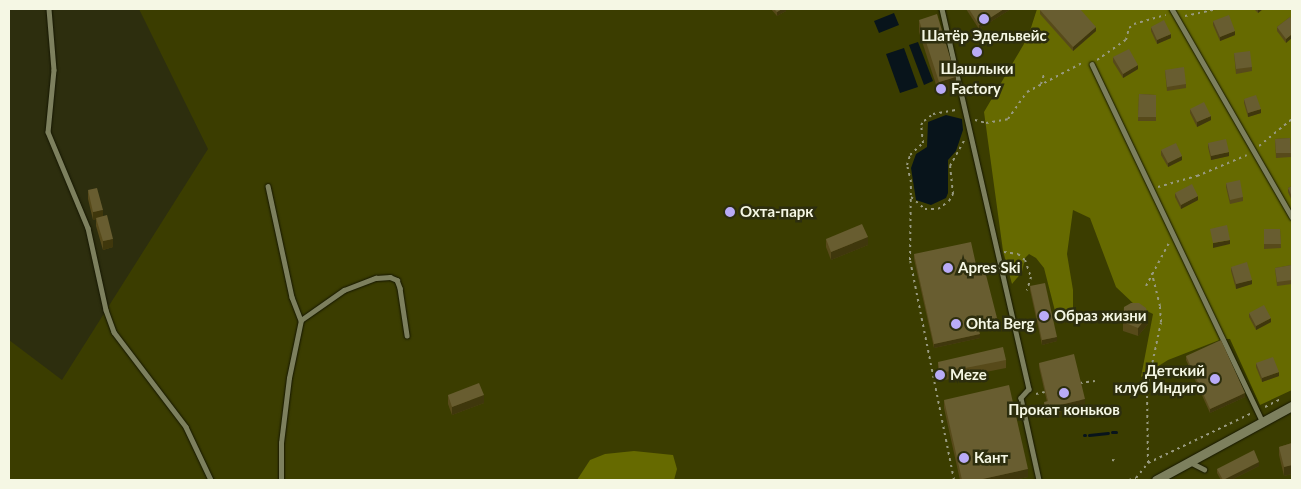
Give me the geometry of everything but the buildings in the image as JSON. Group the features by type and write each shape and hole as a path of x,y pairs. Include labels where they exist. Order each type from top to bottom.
{"street":[{"path":"1156,480 1262,420 1292,406"}],"lane":[{"path":"49,9 54,70 48,132 88,228 106,310 114,332 186,426 211,480"},
{"path":"942,9 1029,389 1021,398 1039,480"},
{"path":"1172,9 1292,217"},
{"path":"1092,64 1176,235 1262,420"},
{"path":"268,186 292,297 301,320 289,378 281,443 281,480"},
{"path":"301,320 344,290 376,278 390,277 397,280 400,288 408,335"},
{"path":"1190,462 1204,469"}],"path":[{"path":"968,118 986,123 1008,118 1019,100 1041,84 1061,76 1076,64 1092,64 1126,40 1128,28 1134,24 1163,15 1176,17 1217,9"},
{"path":"1041,84 1044,74"},
{"path":"954,480 910,260 911,198 907,165 910,155 923,143 921,125 933,114 958,109 959,113"},
{"path":"1153,189 1197,176 1253,152 1292,119"},
{"path":"911,198 926,209 938,209 949,201 953,194 950,166 963,147 964,139"},
{"path":"1146,286 1176,235"},
{"path":"998,250 1018,254 1025,260 1031,277 1026,290"},
{"path":"1148,463 1147,388 1161,322 1160,306 1152,273"},
{"path":"1080,383 1095,381"},
{"path":"1129,480 1136,478 1148,463 1284,398"},
{"path":"1112,460 1118,460"}],"shaded area":[{"name":"Охта-парк","path":"139,9 1292,9 1292,480 9,480 9,340 62,380 208,149"},
{"path":"1037,9 1292,9 1292,390 1260,405 1230,339 1222,339 1168,360 1141,377 1153,314 1135,305 1116,287 1090,218 1073,210 1067,254 1073,290 1073,319 1055,311 1044,268 1036,258 1029,254 1025,258 1022,272 1012,284 1003,251 984,112 1028,37"},
{"path":"894,13 899,25 879,33 874,21"},
{"path":"918,42 933,81 924,85 909,45"},
{"path":"904,48 918,87 900,93 886,54"},
{"path":"946,115 962,119 963,130 956,151 948,160 948,193 946,198 931,205 916,200 911,168 916,154 927,147 928,122"},
{"path":"634,451 673,455 677,469 674,480 577,480 590,460 605,454"}],"waterway":[{"path":"1089,435 1108,433"}],"place":[{"name":"Шатёр Эдельвейс","path":"984,19"},
{"name":"Шашлыки","path":"977,52"},
{"name":"Factory","path":"941,89"},
{"name":"Охта-парк","path":"730,212"},
{"name":"Apres Ski","path":"948,268"},
{"name":"Образ жизни","path":"1044,316"},
{"name":"Ohta Berg","path":"956,324"},
{"name":"Meze","path":"940,375"},
{"name":"Детский клуб Индиго","path":"1215,379"},
{"name":"Прокат коньков","path":"1064,393"},
{"name":"Кант","path":"964,458"}]}
